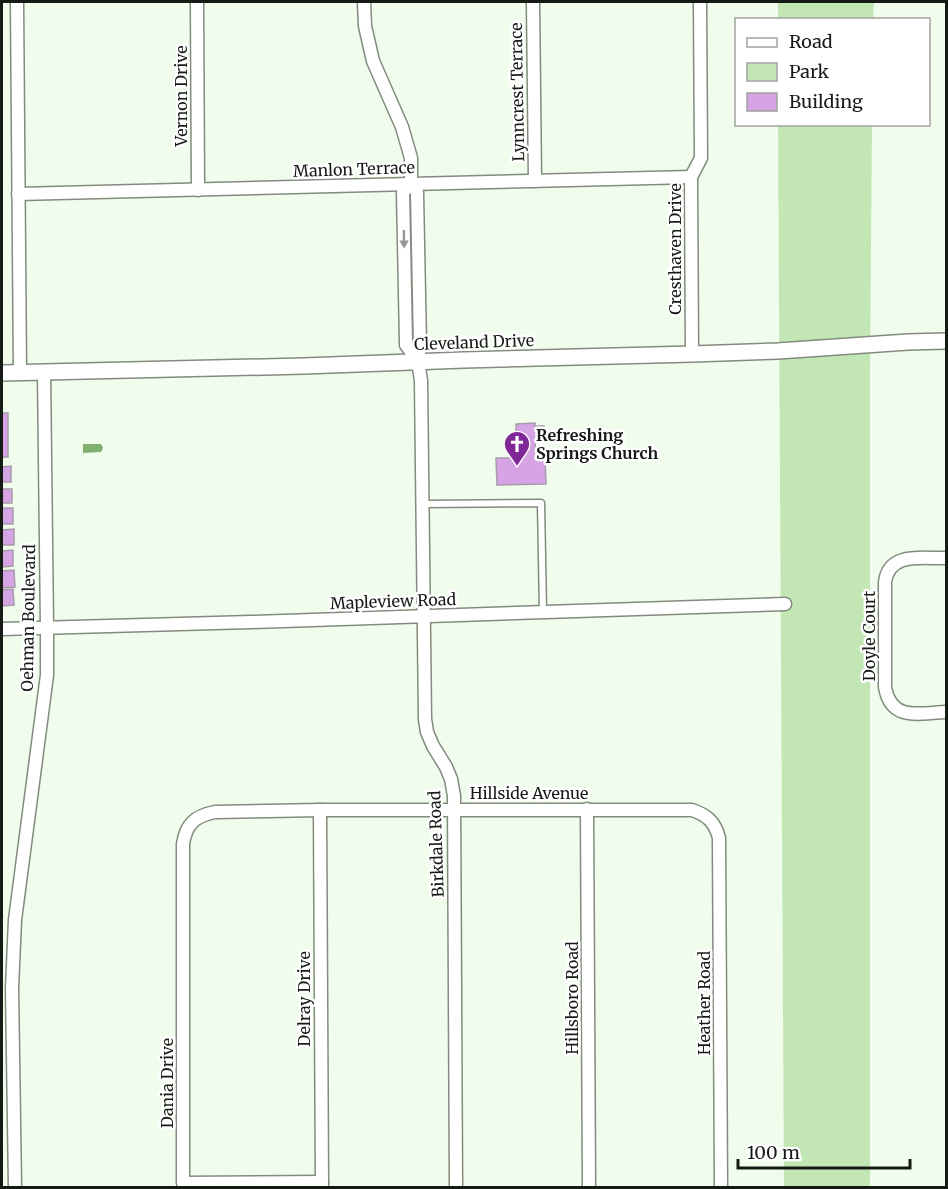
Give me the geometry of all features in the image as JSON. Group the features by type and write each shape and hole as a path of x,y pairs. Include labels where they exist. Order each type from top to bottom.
{"street":[{"path":"17,2 20,373"},
{"name":"Vernon Drive","path":"197,2 198,190"},
{"path":"364,2 365,26 373,61 402,127 411,158 411,184 417,192 420,345 418,361"},
{"name":"Lynncrest Terrace","path":"533,2 535,181"},
{"name":"Cresthaven Drive","path":"692,354 691,177 701,158 700,2"},
{"name":"Manlon Terrace","path":"18,194 691,177"},
{"path":"411,184 403,192 406,345 418,361"},
{"path":"405,267 419,267"},
{"name":"Cleveland Drive","path":"2,373 692,354 946,341"},
{"name":"Birkdale Road","path":"418,361 421,381 425,719 433,746 446,766 451,779 454,796 456,1188"},
{"name":"Oehman Boulevard","path":"15,1188 12,988 15,920 45,686 47,628 44,372"},
{"name":"Doyle Court","path":"946,558 904,559 897,561 889,569 885,582 885,687 887,697 899,711 946,712"},
{"name":"Mapleview Road","path":"2,629 785,604"},
{"name":"Hillsboro Road","path":"587,809 590,1188"},
{"name":"Delray Drive","path":"320,810 322,1185"},
{"name":"Hillside Avenue","path":"183,844 184,834 195,819 215,812 692,810 711,820"},
{"name":"Heather Road","path":"711,820 719,838 721,1188"},
{"name":"Dania Drive","path":"183,844 183,1183 322,1185"}],"lane":[{"path":"423,504 540,503 543,612"}],"green space":[{"path":"778,2 874,2 873,18 778,18"},
{"path":"778,126 872,126 870,1187 784,1187"}],"shaded area":[{"path":"83,444 101,444 103,448 101,452 83,453"}],"building":[{"path":"2,413 8,413 8,457 2,457"},
{"path":"535,423 535,426 544,426 544,438 535,439 536,459 545,459 546,484 497,485 496,458 512,458 512,455 516,455 516,424"},
{"path":"11,466 11,482 2,482 2,467"},
{"path":"2,489 12,489 12,503 2,503"},
{"path":"2,508 13,508 13,524 2,524"},
{"path":"14,529 14,545 2,545 2,530"},
{"path":"13,550 13,566 2,567 2,551"},
{"path":"14,570 15,587 2,588 2,571"},
{"path":"13,589 14,605 2,606 2,590"}],"place":[{"name":"Refreshing Springs Church","path":"517,467"}]}
